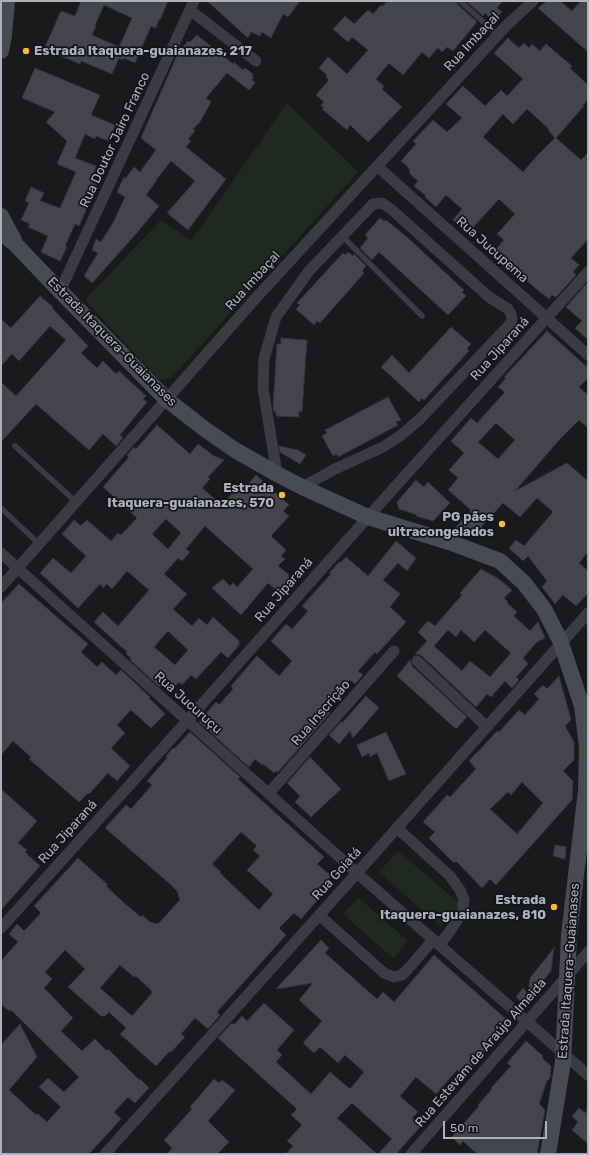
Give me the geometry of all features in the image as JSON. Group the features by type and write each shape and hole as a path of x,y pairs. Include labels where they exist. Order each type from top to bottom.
{"main road":[{"path":"1,6 3,1"},
{"path":"1,51 7,1"},
{"name":"Estrada Itaquera-Guaianases","path":"1,216 16,245"},
{"name":"Estrada Itaquera-Guaianases","path":"1,232 16,245 166,399 206,430 235,450 277,474 368,517 463,547 500,561 524,583 544,609 561,644 582,706 588,747 586,790 569,935 564,1053 548,1154"}],"street":[{"name":"Rua Imbaçal","path":"1,587 255,299 506,25 533,1"},
{"path":"192,6 256,61"},
{"name":"Rua Doutor Jairo Franco","path":"60,291 192,6"},
{"name":"Rua Jucupema","path":"377,166 588,355"},
{"path":"277,474 263,388 264,359 276,317 309,271 372,204 382,203 391,209 489,297 508,309 511,314 511,323 420,419 400,436 383,447 335,468 302,486"},
{"name":"Rua Jiparaná","path":"1,928 588,272"},
{"name":"Rua Jucuruçu","path":"1,553 187,721 436,942"},
{"name":"Rua Goiatá","path":"105,1154 588,613"},
{"name":"Rua Inscrição","path":"269,793 394,651"},
{"path":"417,661 487,727"},
{"path":"319,915 384,973 394,976 402,975 436,942 451,930 462,912 464,900 460,890 450,876 397,828"},
{"path":"436,942 588,1074"},
{"name":"Rua Estevam de Araújo Almeida","path":"411,1154 588,952"}],"lane":[{"path":"460,1 498,35"},
{"path":"342,236 422,316"},
{"path":"15,446 76,502"},
{"path":"1,508 38,544"}],"shaded area":[{"path":"287,103 358,172 171,378 159,380 85,300 161,220 191,241"},
{"path":"398,851 460,904 441,927 379,872"},
{"path":"359,898 408,941 394,958 343,914"}],"building":[{"path":"81,1 168,1 156,28 151,26 135,63 124,58 123,60 119,58 112,74 81,61 80,64 44,49 61,11 75,16","holes":["104,5 132,18 119,47 92,35"]},
{"path":"207,1 300,1 288,17 283,14 271,38 262,32 260,36 251,32 248,38"},
{"path":"387,1 456,1 457,4 477,22 453,51 447,47 442,52 438,48 429,58 422,52 403,75 389,63 376,79 384,86 382,89 402,107 368,142 350,125 347,130 322,109 324,108 321,105 324,102 316,95 329,80 326,77 327,75 319,68 328,57 347,74 368,50 352,37 348,42 333,29 345,16 354,24 368,10 373,14"},
{"path":"466,1 503,1 497,8 502,12 493,21 485,13 483,16"},
{"path":"547,1 560,1 572,11 581,1 588,1 588,52 538,8"},
{"path":"197,35 233,64 234,62 243,70 245,68 253,74 252,76 254,77 252,80 255,83 249,90 227,73 206,98 211,102 200,122 193,129 195,131 188,139 191,141 186,147 226,179 188,230 167,213 195,181 171,161 146,195 159,206 92,283 84,276 98,253 92,250 96,239 101,242 113,223 125,197 117,192 124,177 125,179 134,167 140,172 156,150 141,138 178,53 188,41 190,42"},
{"path":"508,38 519,48 524,43 529,48 532,44 540,51 546,44 572,66 570,68 588,85 588,99 583,105 584,106 556,138 581,160 588,153 588,239 571,258 579,265 573,272 576,275 556,297 552,295 549,299 524,278 521,281 498,262 499,261 492,254 504,240 497,234 515,214 499,199 468,233 453,220 462,209 446,195 436,207 414,186 418,181 410,174 409,168 401,161 416,144 413,141 433,120 447,132 462,118 446,104 463,86 485,106 501,90 507,96 523,79 494,53","holes":["527,109 549,129 548,130 555,138 523,172 483,137 503,114 513,124"]},
{"path":"35,68 100,95 91,115 115,125 109,141 96,136 95,139 85,134 75,158 96,166 91,182 97,185 79,226 75,224 65,246 67,247 60,261 41,252 48,236 28,227 30,224 21,220 29,203 25,201 31,187 44,193 40,201 60,208 76,172 57,164 67,141 46,122 55,112 22,98"},
{"path":"380,218 384,221 386,220 407,237 464,290 462,292 466,296 448,315 379,252 372,260 360,248 368,238 365,235"},
{"path":"348,252 353,256 354,254 366,266 362,271 364,273 320,323 317,321 314,325 296,309 300,305 297,303 343,253 345,255"},
{"path":"586,284 588,286 588,340 575,328 582,321 566,307"},
{"path":"40,296 53,307 52,308 88,346 81,353 97,368 103,361 116,374 119,371 146,396 143,399 147,402 120,435 123,438 116,446 103,434 89,450 36,404 1,442 1,382 16,396 66,340 50,326 19,361 12,354 1,366 1,319 11,328"},
{"path":"451,327 471,344 467,348 469,351 424,400 422,398 419,402 381,367 392,355 409,373"},
{"path":"547,331 588,368 588,378 579,387 588,395 588,428 579,420 560,439 515,491 567,463 588,481 588,552 579,563 588,571 588,593 576,606 563,595 555,604 542,587 547,581 528,556 523,561 509,548 516,540 524,546 553,512 537,498 520,517 503,503 481,527 483,528 477,535 455,528 471,510 448,490 458,478 449,470 464,453 451,441 471,418 477,423 505,392 498,387 506,378 504,377","holes":["496,423 515,440 498,459 478,442"]},
{"path":"281,338 307,340 302,412 299,411 299,417 276,416 276,412 274,411 273,407 277,344 281,344"},
{"path":"388,397 401,420 396,422 398,425 338,457 337,454 333,456 322,436 327,433 325,430"},
{"path":"157,425 190,454 198,444 214,456 224,460 208,477 210,479 202,488 222,505 237,488 242,491 256,475 289,505 283,511 289,516 271,536 286,550 281,556 285,559 278,566 289,575 288,577 295,583 283,596 268,583 241,615 212,588 223,579 230,586 233,583 237,587 253,569 205,526 186,549 190,552 182,561 178,558 164,574 187,594 173,609 192,626 199,618 207,625 213,617 239,641 239,645 228,658 221,652 196,679 191,675 182,685 179,682 175,686 167,680 160,687 130,660 131,658 126,654 127,652 94,622 103,612 118,626 149,590 127,571 112,589 107,584 103,588 100,584 78,608 40,573 53,558 71,573 86,556 62,534 74,520 81,526 87,520 111,541 118,533 121,535 137,518 103,487 129,457 127,455 134,447 136,449","holes":["166,519 181,533 168,549 152,534","168,631 188,650 175,665 154,647"]},
{"path":"279,446 298,450 306,455 300,464 280,452"},
{"path":"416,480 424,487 428,482 450,503 433,521 399,509 397,502"},
{"path":"396,541 416,558 407,571 398,563 383,580 400,594 390,607 406,622 377,654 375,652 358,671 363,675 355,684 350,680 325,708 330,713 278,772 276,771 274,773 255,759 249,767 199,722 216,702 219,705 233,689 231,686 257,656 279,676 292,661 271,641 286,624 292,629 308,611 302,606 331,574 329,573 339,562 340,563 346,557 368,576"},
{"path":"481,569 499,579 512,590 504,598 508,602 507,603 517,612 514,616 530,631 538,622 545,638 537,642 523,658 528,664 516,677 519,680 512,688 505,681 491,697 487,694 476,707 422,656 415,654 427,641 418,632 428,621 435,626 462,595 460,593","holes":["448,630 456,637 461,630 474,642 485,630 511,653 490,677 470,661 462,671 434,646"]},
{"path":"19,584 88,644 81,652 97,667 102,662 116,675 121,670 150,697 149,698 165,714 151,728 131,710 117,725 125,733 111,748 130,766 117,781 108,773 89,794 88,793 79,802 29,759 31,757 13,741 1,755 1,603"},
{"path":"410,660 412,666 467,717 456,729 397,676"},
{"path":"559,676 571,720 565,726 574,742 574,760 563,771 573,781 572,800 496,885 490,879 482,888 456,861 454,863 429,838 435,832 423,822 447,795 450,797 476,769 469,761 476,753 497,731 499,732 519,710 525,715 539,699 534,694 543,685 547,689","holes":["522,782 543,803 517,834 490,809 508,792 511,795"]},
{"path":"366,696 379,708 353,738 350,731 339,744 329,735"},
{"path":"190,732 240,777 238,779 324,857 317,864 331,876 317,892 321,896 301,919 294,913 279,928 286,935 217,1012 220,1015 208,1029 195,1018 181,1034 185,1037 156,1066 120,1034 126,1028 109,1012 105,1016 101,1016 68,987 85,969 65,950 45,972 52,979 44,988 73,1018 61,1031 82,1051 95,1039 107,1051 108,1049 149,1088 135,1103 128,1097 114,1112 121,1119 89,1154 1,1154 1,1045 20,1024 37,1057 9,1090 36,1115 38,1114 47,1122 61,1107 39,1087 48,1078 64,1092 79,1077 11,1010 9,1011 1,1004 1,961 18,942 9,934 17,924 24,931 41,913 34,906 78,858 108,885 106,886 124,903 141,917 142,915 150,922 158,924 180,900 177,891 170,884 105,828 126,805 131,809 152,785 147,781 167,758 166,756 173,748 174,749","holes":["241,832 257,846 253,850 260,856 247,870 273,894 259,910 212,864","120,965 134,977 136,976 152,991 152,993 132,1016 100,988"]},
{"path":"386,732 406,774 389,781 377,753 370,757 369,753 362,757 357,745"},
{"path":"310,757 341,789 311,817 295,802 300,796 287,783"},
{"path":"1,789 37,821 18,843 27,850 25,852 40,866 1,910"},
{"path":"555,845 566,847 565,859 553,856"},
{"path":"321,940 329,948 325,953 377,999 383,992 394,1002 434,955 507,1020 494,1036 496,1038 464,1076 457,1070 436,1094 416,1077 400,1096 418,1112 412,1118 421,1126 396,1154 378,1154 392,1139 352,1103 337,1118 377,1154 286,1154 293,1146 287,1141 302,1125 291,1115 297,1109 218,1038 232,1023 234,1025 242,1016 247,1021 264,1003 294,1030 277,1050 282,1055 276,1062 311,1094 330,1072 350,1089 364,1072 345,1055 338,1063 320,1047 314,1053 303,1043 322,1021 299,1000 313,983 276,989"},
{"path":"554,948 551,971 524,1004 516,997 523,988 528,994 530,978"},
{"path":"526,1041 543,1056 542,1058 551,1066 550,1078 547,1081 539,1104 545,1110 537,1154 477,1154 463,1141 460,1145 452,1137 479,1106 478,1105 492,1089 491,1088 511,1066 507,1063"},
{"path":"214,1079 219,1083 222,1080 235,1090 208,1121 229,1142 217,1154 167,1154 172,1148 164,1140 192,1109 190,1107"},
{"path":"579,1108 585,1113 588,1109 588,1144 572,1130 578,1122 572,1116"}],"place":[{"name":"Estrada Itaquera-guaianazes, 217","path":"26,51"},
{"name":"Estrada Itaquera-guaianazes, 570","path":"282,495"},
{"name":"PG pães ultracongelados","path":"502,524"},
{"name":"Estrada Itaquera-guaianazes, 810","path":"554,907"}]}
